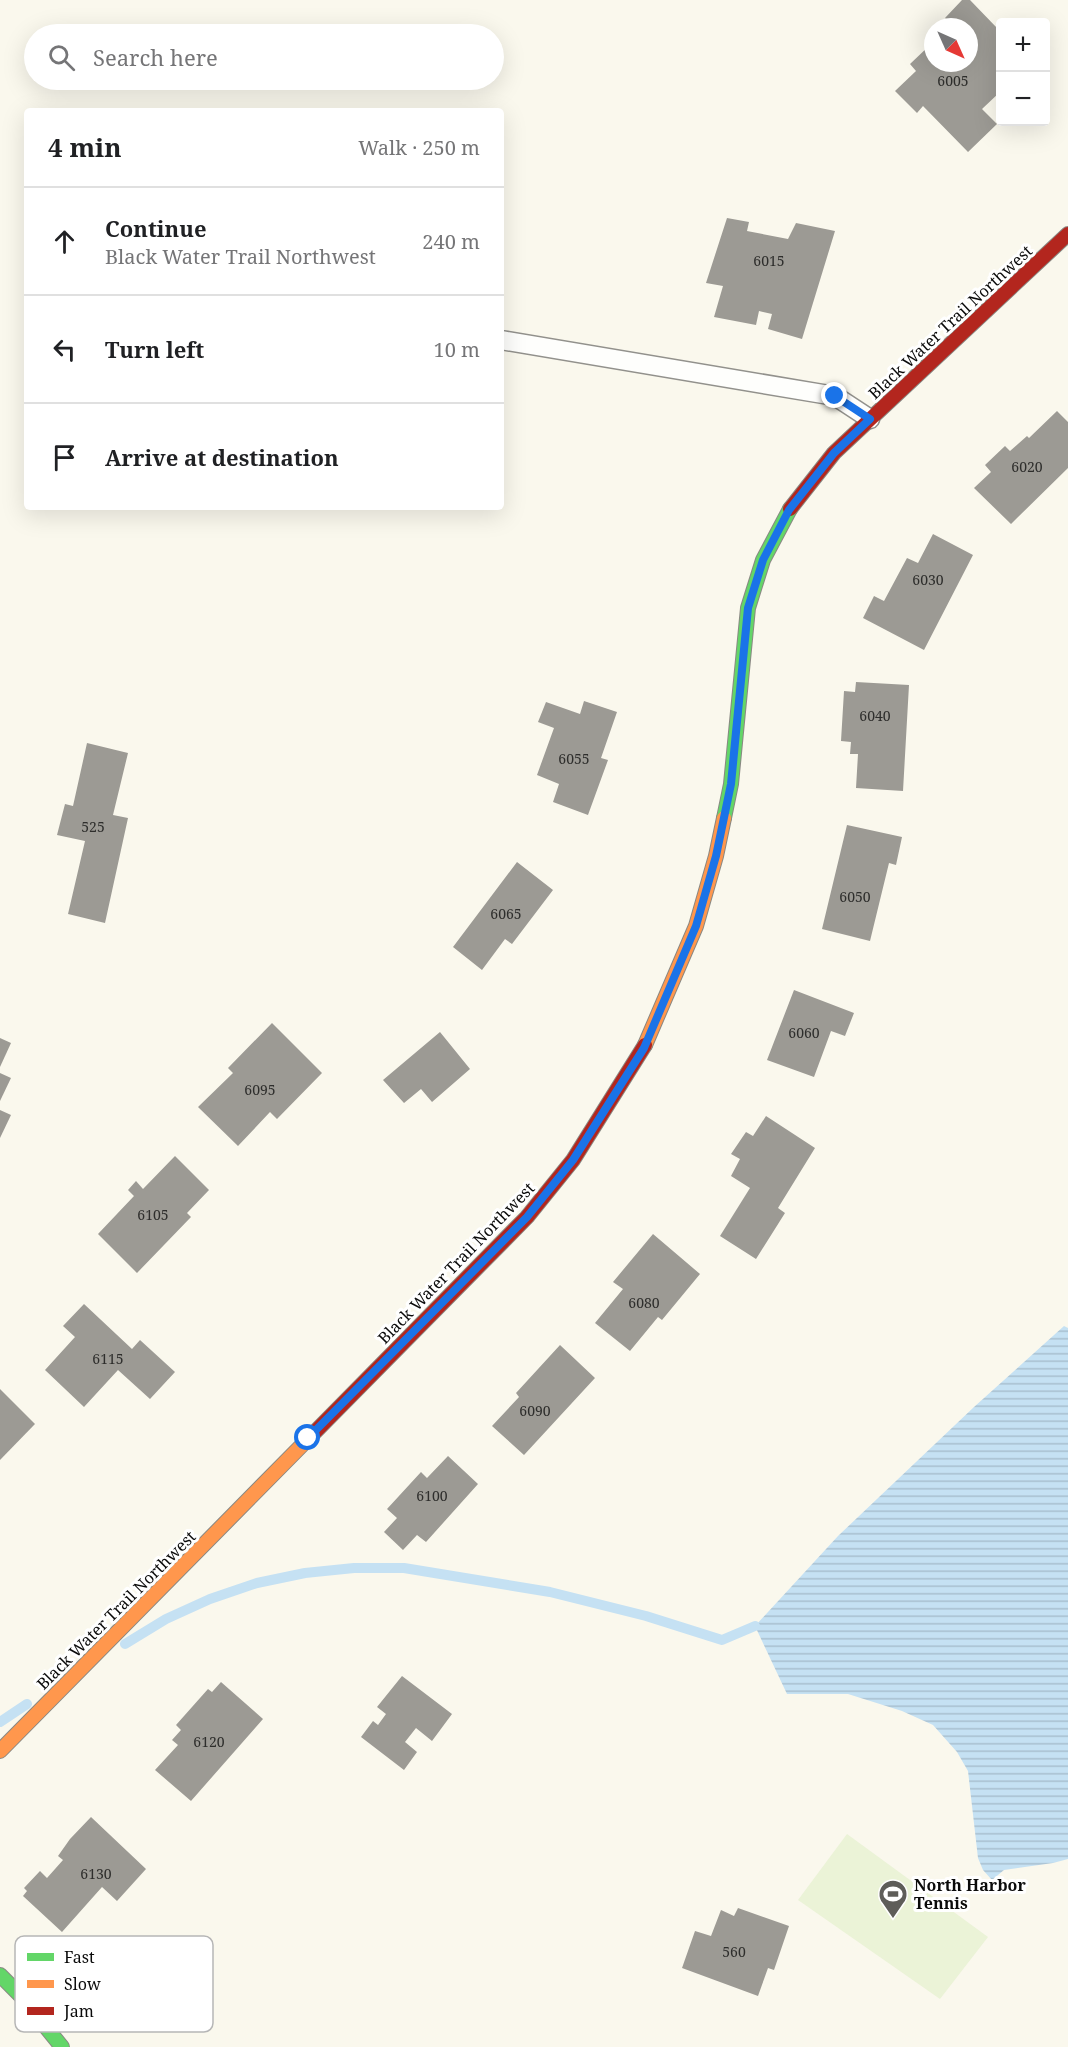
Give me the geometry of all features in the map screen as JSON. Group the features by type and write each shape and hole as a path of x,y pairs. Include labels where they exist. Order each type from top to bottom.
{"street":[{"name":"Black Water Trail Northwest","path":"0,1751 527,1217 573,1160 644,1048 696,926 716,856 731,784 748,608 763,560 789,510 834,453 1068,234"},
{"path":"0,1975 15,1990"},
{"path":"50,2032 62,2047"}],"lane":[{"path":"504,341 835,396 870,419"}],"green space":[{"name":"North Harbor Tennis","path":"847,1834 988,1937 940,1999 798,1900"}],"water":[{"path":"1064,1326 1068,1328 1068,1859 1004,1870 992,1880 983,1870 978,1858 968,1771 957,1752 933,1725 902,1711 848,1694 787,1694 755,1626 838,1536 974,1407"}],"building":[{"path":"962,0 970,0 996,27 996,96 982,109 996,125 968,152 923,106 917,113 895,91 916,71 910,64 924,51 924,72 978,72 978,18 945,18"},
{"path":"727,218 749,222 747,231 788,239 796,223 835,231 802,339 768,329 772,314 759,311 756,325 714,317 723,286 706,283"},
{"path":"1057,411 1068,422 1068,468 1011,524 974,488 991,472 985,465 1005,446 1010,451 1027,436 1029,438"},
{"path":"933,534 973,555 924,650 863,618 874,596 884,601 907,558 918,563"},
{"path":"856,682 909,685 903,791 856,788 858,754 850,754 851,742 841,741 844,691 855,692"},
{"path":"584,701 617,712 601,758 608,760 588,815 553,802 559,784 537,775 554,728 538,722 546,702 580,714"},
{"path":"87,743 128,753 113,815 128,818 105,923 68,914 85,841 57,835 65,804 73,806"},
{"path":"847,825 902,837 896,865 889,863 870,941 822,929"},
{"path":"517,862 553,890 512,944 505,939 482,970 453,947"},
{"path":"794,990 854,1013 845,1036 831,1031 814,1077 767,1060"},
{"path":"272,1023 322,1073 277,1119 270,1112 238,1146 198,1107 233,1073 228,1068"},
{"path":"440,1032 470,1069 432,1102 421,1089 404,1103 383,1080"},
{"path":"0,1038 11,1043 0,1067"},
{"path":"0,1073 11,1078 0,1101"},
{"path":"0,1110 11,1115 0,1138"},
{"path":"766,1116 815,1148 778,1208 785,1213 756,1259 720,1236 750,1188 731,1176 740,1159 731,1154 746,1132 753,1136"},
{"path":"175,1156 209,1190 187,1213 191,1217 137,1273 98,1234 134,1196 128,1190 136,1181 143,1189"},
{"path":"653,1234 700,1274 662,1320 658,1317 630,1351 595,1323 623,1289 613,1282"},
{"path":"84,1304 132,1349 140,1340 175,1372 150,1399 118,1370 84,1407 45,1370 75,1337 63,1326"},
{"path":"560,1345 595,1378 524,1455 492,1426 519,1397 516,1393"},
{"path":"0,1389 35,1424 0,1460"},
{"path":"448,1456 478,1484 426,1542 417,1535 403,1550 384,1532 397,1518 387,1509 421,1472 427,1478"},
{"path":"402,1676 452,1714 432,1741 416,1728 405,1742 417,1752 404,1770 361,1737 373,1721 378,1725 386,1714 377,1707"},
{"path":"221,1682 263,1719 191,1801 155,1770 178,1745 172,1740 181,1730 176,1725 208,1689 212,1692"},
{"path":"91,1817 146,1869 117,1901 102,1887 62,1932 23,1896 27,1891 24,1888 40,1871 47,1878 63,1860 58,1856 70,1839"},
{"path":"738,1908 789,1926 774,1970 768,1968 758,1996 682,1968 695,1931 711,1936 721,1910 734,1916"}],"waterway":[{"path":"125,1644 166,1619 210,1599 257,1583 305,1573 354,1568 404,1568 550,1592 646,1616 722,1640 755,1626"},
{"path":"0,1722 27,1704"}],"traffic: fast":[{"path":"724,818 731,784 748,608 763,560 790,509"},
{"path":"0,1975 15,1990"},
{"path":"50,2032 62,2047"}],"traffic: slow":[{"path":"645,1045 696,926 724,818"},
{"path":"0,1751 311,1436"}],"traffic: jam":[{"path":"790,509 834,453 1068,234"},
{"path":"311,1436 527,1217 573,1160 645,1045"}],"place":[{"name":"North Harbor Tennis","path":"893,1920"}],"route":[{"path":"308,1438 527,1217 573,1160 644,1048 696,926 716,856 731,784 748,608 763,560 789,510 834,453 870,419 835,396"}]}
